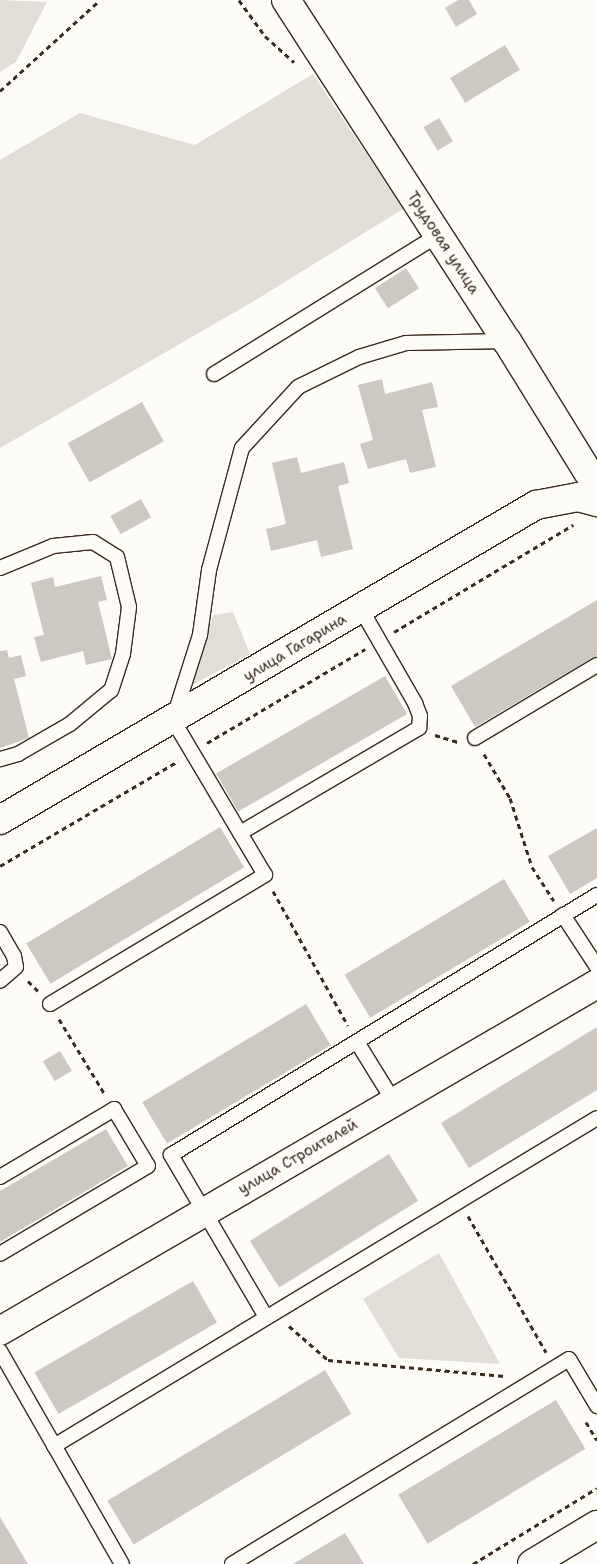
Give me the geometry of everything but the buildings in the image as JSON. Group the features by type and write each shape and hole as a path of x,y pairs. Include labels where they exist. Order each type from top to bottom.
{"street":[{"name":"Трудовая улица","path":"286,0 437,236 507,341 597,487"},
{"name":"улица Гагарина","path":"0,820 536,505 578,497 589,512"},
{"name":"улица Строителей","path":"0,1331 597,984"},
{"path":"532,1564 597,1524"}],"lane":[{"path":"214,374 437,236"},
{"path":"50,1004 264,875 173,720 200,636 212,560 242,448 298,387 359,357 406,342 507,341"},
{"path":"0,568 53,546 93,542 117,556 129,607 123,654 111,690 70,724 18,754 0,759"},
{"path":"240,833 419,728 415,703 361,609"},
{"path":"475,738 597,665"},
{"path":"270,1315 204,1212 171,1155 597,895"},
{"path":"564,915 597,967"},
{"path":"0,932 14,956 16,967 0,981"},
{"path":"356,1042 394,1102"},
{"path":"0,1177 114,1109 148,1166 0,1254"},
{"path":"54,1446 597,1118"},
{"path":"0,1351 122,1564"},
{"path":"232,1564 569,1359 597,1406"}],"path":[{"path":"0,91 100,0"},
{"path":"239,0 266,36 297,65 326,63"},
{"path":"0,866 380,640 589,512"},
{"path":"419,728 458,742 475,738 510,798 532,868 564,915"},
{"path":"264,875 356,1042"},
{"path":"16,967 50,1004 114,1109"},
{"path":"459,1200 555,1367"},
{"path":"270,1315 328,1360 534,1379"},
{"path":"583,1416 597,1440"},
{"path":"473,1564 597,1488"}],"shaded area":[{"path":"0,0 47,2 16,62 0,72"},
{"path":"313,74 403,209 254,301 0,448 0,160 80,113 195,145"},
{"path":"233,612 250,654 192,685 213,615"},
{"path":"439,1253 500,1364 399,1358 363,1299"}]}
